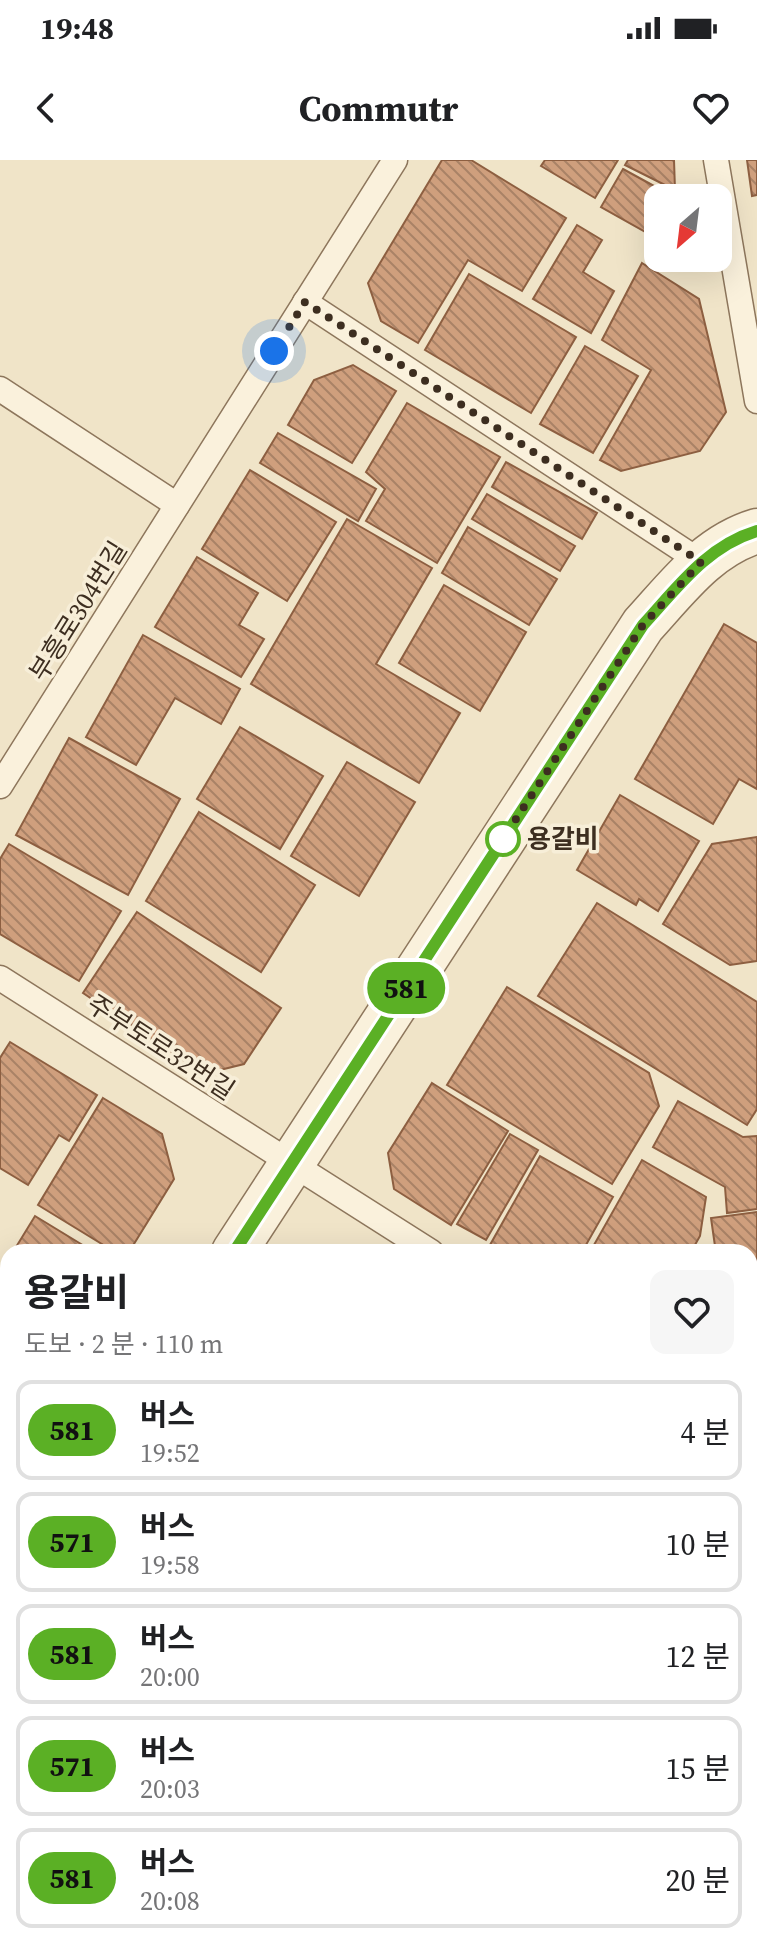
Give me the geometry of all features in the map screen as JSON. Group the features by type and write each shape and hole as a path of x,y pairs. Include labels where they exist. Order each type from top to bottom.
{"street":[{"path":"239,1244 643,625 701,562 740,536 757,531"}],"lane":[{"name":"부흥로304번길","path":"0,786 395,160"},
{"path":"716,160 757,401"},
{"path":"305,302 701,562"},
{"path":"0,389 177,505"},
{"name":"주부토로32번길","path":"0,978 418,1244"}],"building":[{"path":"442,160 471,160 566,218 522,291 468,260 418,343 381,321 368,283"},
{"path":"545,160 618,160 595,198 541,166"},
{"path":"628,160 674,160 675,184 663,184 625,165"},
{"path":"747,160 757,160 757,195 752,196"},
{"path":"623,169 650,184 644,184 644,231 601,207"},
{"path":"577,225 602,240 583,272 614,291 591,333 533,299"},
{"path":"642,263 644,272 656,272 699,299 726,412 700,451 621,471 600,460 651,370 602,340"},
{"path":"469,274 576,337 531,413 425,350"},
{"path":"585,346 638,376 593,453 540,424"},
{"path":"353,365 396,391 352,463 288,425 314,380"},
{"path":"407,403 500,457 437,563 366,521 385,489 366,472"},
{"path":"278,433 376,489 358,521 260,463"},
{"path":"506,462 597,513 582,539 492,487"},
{"path":"250,470 336,522 287,601 202,549"},
{"path":"487,494 575,546 560,571 472,519"},
{"path":"347,519 432,568 376,664 460,713 419,783 251,684"},
{"path":"468,527 557,579 529,625 442,573"},
{"path":"197,557 258,593 239,625 264,639 241,677 155,627"},
{"path":"444,585 526,632 480,711 399,663"},
{"path":"724,624 757,643 757,789 739,779 713,824 635,779"},
{"path":"143,635 240,689 221,724 175,698 136,765 86,737"},
{"path":"240,727 323,776 280,849 197,799"},
{"path":"69,738 180,799 128,895 16,835"},
{"path":"347,762 415,802 359,896 291,856"},
{"path":"620,795 699,841 658,911 639,899 636,905 577,870"},
{"path":"199,812 315,885 261,972 146,901"},
{"path":"757,837 757,961 730,965 663,924 712,844"},
{"path":"9,844 121,911 79,981 0,934 0,859"},
{"path":"597,903 757,1002 757,1109 747,1125 538,996"},
{"path":"137,912 281,1008 244,1064 204,1074 83,993"},
{"path":"507,987 649,1073 659,1106 612,1184 447,1085"},
{"path":"10,1042 97,1095 69,1141 59,1135 28,1185 0,1168 0,1058"},
{"path":"432,1083 508,1131 451,1225 394,1189 388,1153"},
{"path":"103,1098 162,1134 174,1179 134,1244 102,1244 38,1205"},
{"path":"678,1101 743,1137 757,1136 757,1209 727,1213 725,1187 653,1147"},
{"path":"510,1134 538,1150 486,1240 457,1224"},
{"path":"540,1156 613,1197 587,1244 491,1244"},
{"path":"642,1160 706,1197 700,1236 696,1244 595,1244"},
{"path":"757,1212 757,1244 715,1244 711,1218"},
{"path":"35,1216 81,1244 18,1244"}],"bus line":[{"name":"581","path":"239,1244 643,625 701,562 740,536 757,531"}],"place":[{"name":"용갈비","path":"503,839"}],"route":[{"path":"274,351 305,302 701,562 643,625 503,839"}]}
